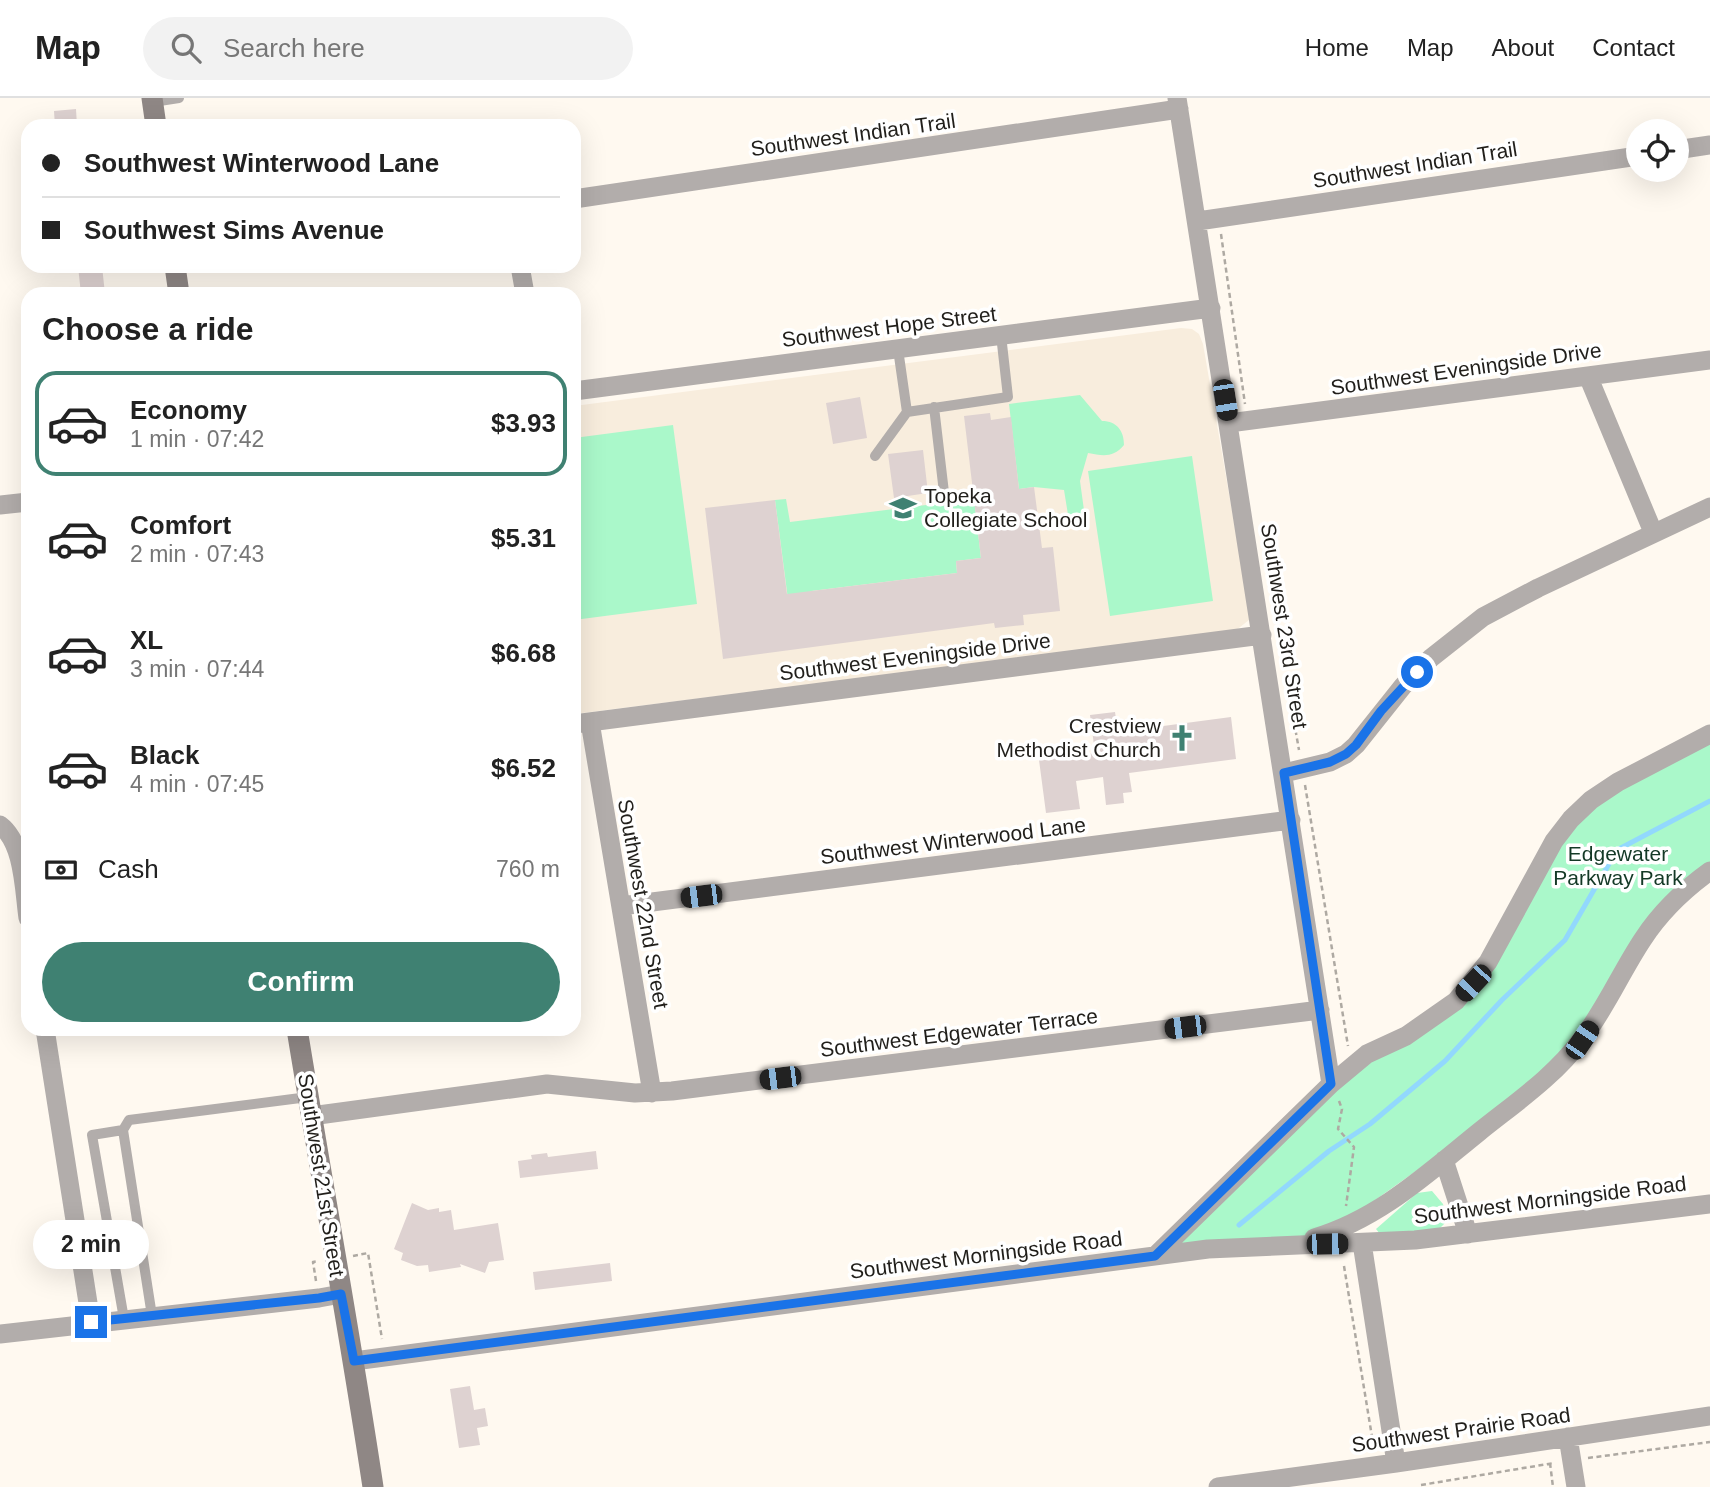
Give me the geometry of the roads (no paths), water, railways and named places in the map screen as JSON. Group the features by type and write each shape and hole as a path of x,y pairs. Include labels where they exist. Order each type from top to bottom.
{"main road":[{"path":"153,100 155,119"},
{"name":"Southwest 21st Street","path":"298,1036 373,1487"}],"street":[{"name":"Southwest Indian Trail","path":"581,198 1178,104"},
{"name":"Southwest 23rd Street","path":"1178,104 1335,1091"},
{"path":"1689,148 1710,145"},
{"name":"Southwest Indian Trail","path":"1198,221 1626,158"},
{"name":"Southwest Hope Street","path":"581,390 1211,308"},
{"name":"Southwest Eveningside Drive","path":"1228,423 1710,360"},
{"path":"1588,376 1654,532"},
{"path":"0,505 21,503"},
{"path":"1284,773 1330,762 1346,754 1412,676 1483,618 1538,587 1710,507"},
{"name":"Southwest Eveningside Drive","path":"582,723 1262,635"},
{"name":"Southwest 22nd Street","path":"582,723 621,906 652,1093"},
{"path":"1155,1256 1335,1091 1367,1054 1405,1036 1456,1001 1473,983 1501,940 1554,841 1591,800 1618,782 1710,734"},
{"name":"Southwest Winterwood Lane","path":"621,906 1292,820"},
{"path":"7,833 21,890"},
{"path":"1306,1244 1310,1239 1376,1212 1552,1074 1582,1040 1607,1003 1643,938 1686,890 1710,871"},
{"name":"Southwest Edgewater Terrace","path":"310,1107 547,1084 652,1093 1320,1010"},
{"path":"46,1036 91,1322"},
{"path":"1444,1160 1468,1234"},
{"name":"Southwest Morningside Road","path":"354,1361 1208,1249 1362,1243 1468,1234 1710,1204"},
{"path":"1362,1243 1396,1463"},
{"path":"0,1334 341,1294"},
{"name":"Southwest Prairie Road","path":"1218,1487 1293,1482 1396,1463 1710,1416"},
{"path":"1568,1437 1576,1487"}],"lane":[{"path":"153,100 179,98"},
{"path":"907,412 1009,397 1001,335"},
{"path":"875,457 907,412 898,348"},
{"path":"934,407 945,501"},
{"path":"152,1316 123,1130 129,1120 310,1107"},
{"path":"123,1130 92,1135 124,1319"}],"waterway":[{"path":"1239,1225 1329,1151 1370,1124 1445,1061 1502,1000 1565,940 1617,850 1710,801"}],"place":[{"name":"Topeka Collegiate School","path":"903,508"},
{"name":"Crestview Methodist Church","path":"1182,738"}],"park label":[{"name":"Edgewater Parkway Park","path":"1618,866"}]}
